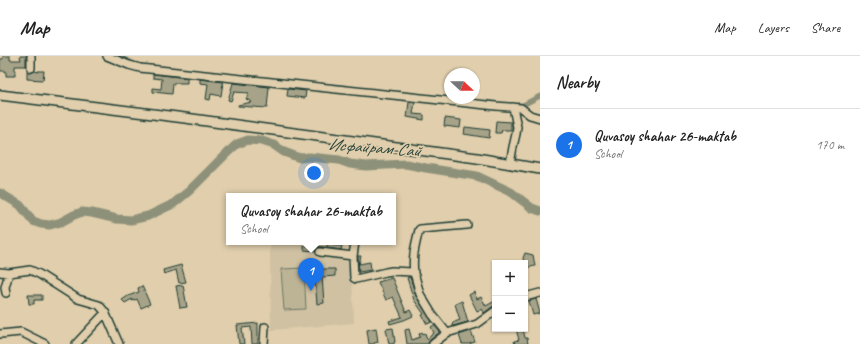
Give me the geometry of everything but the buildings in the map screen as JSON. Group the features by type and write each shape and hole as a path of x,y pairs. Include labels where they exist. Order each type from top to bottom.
{"main road":[{"path":"0,95 185,118 540,169"}],"street":[{"path":"31,56 31,68"},
{"path":"107,56 140,68 488,106 521,108 530,115 540,118"},
{"path":"510,164 517,127 513,107"},
{"path":"447,334 432,314 420,294 414,274 412,262 413,254 420,229 468,225"},
{"path":"355,245 353,256 354,278 356,279 392,271 412,272 414,274"},
{"path":"320,252 353,256"},
{"path":"0,272 9,273 30,270 40,274 78,299 99,305 105,313 119,344"},
{"path":"6,293 5,287 9,273"},
{"path":"528,296 540,293"},
{"path":"76,344 105,313"},
{"path":"432,344 447,334 476,324 492,314"},
{"path":"264,344 265,327"},
{"path":"0,334 21,332 45,344"}],"shaded area":[{"path":"271,245 304,245 302,250 347,254 351,258 354,323 271,330"},
{"path":"304,268 306,309 284,310 281,269"}],"waterway":[{"path":"118,56 137,65"},
{"path":"517,105 523,105 540,96"},
{"name":"Исфайрам-Сай","path":"0,193 20,205 33,221 41,224 50,225 61,222 82,212 117,219 131,220 148,216 173,204 189,191 237,144 248,140 262,141 274,145 284,152 300,158 309,157 339,160 350,164 366,166 406,164 477,176 511,192 532,208 540,211"}],"place":[{"name":"Quvasoy shahar 26-maktab","path":"311,291"}]}
